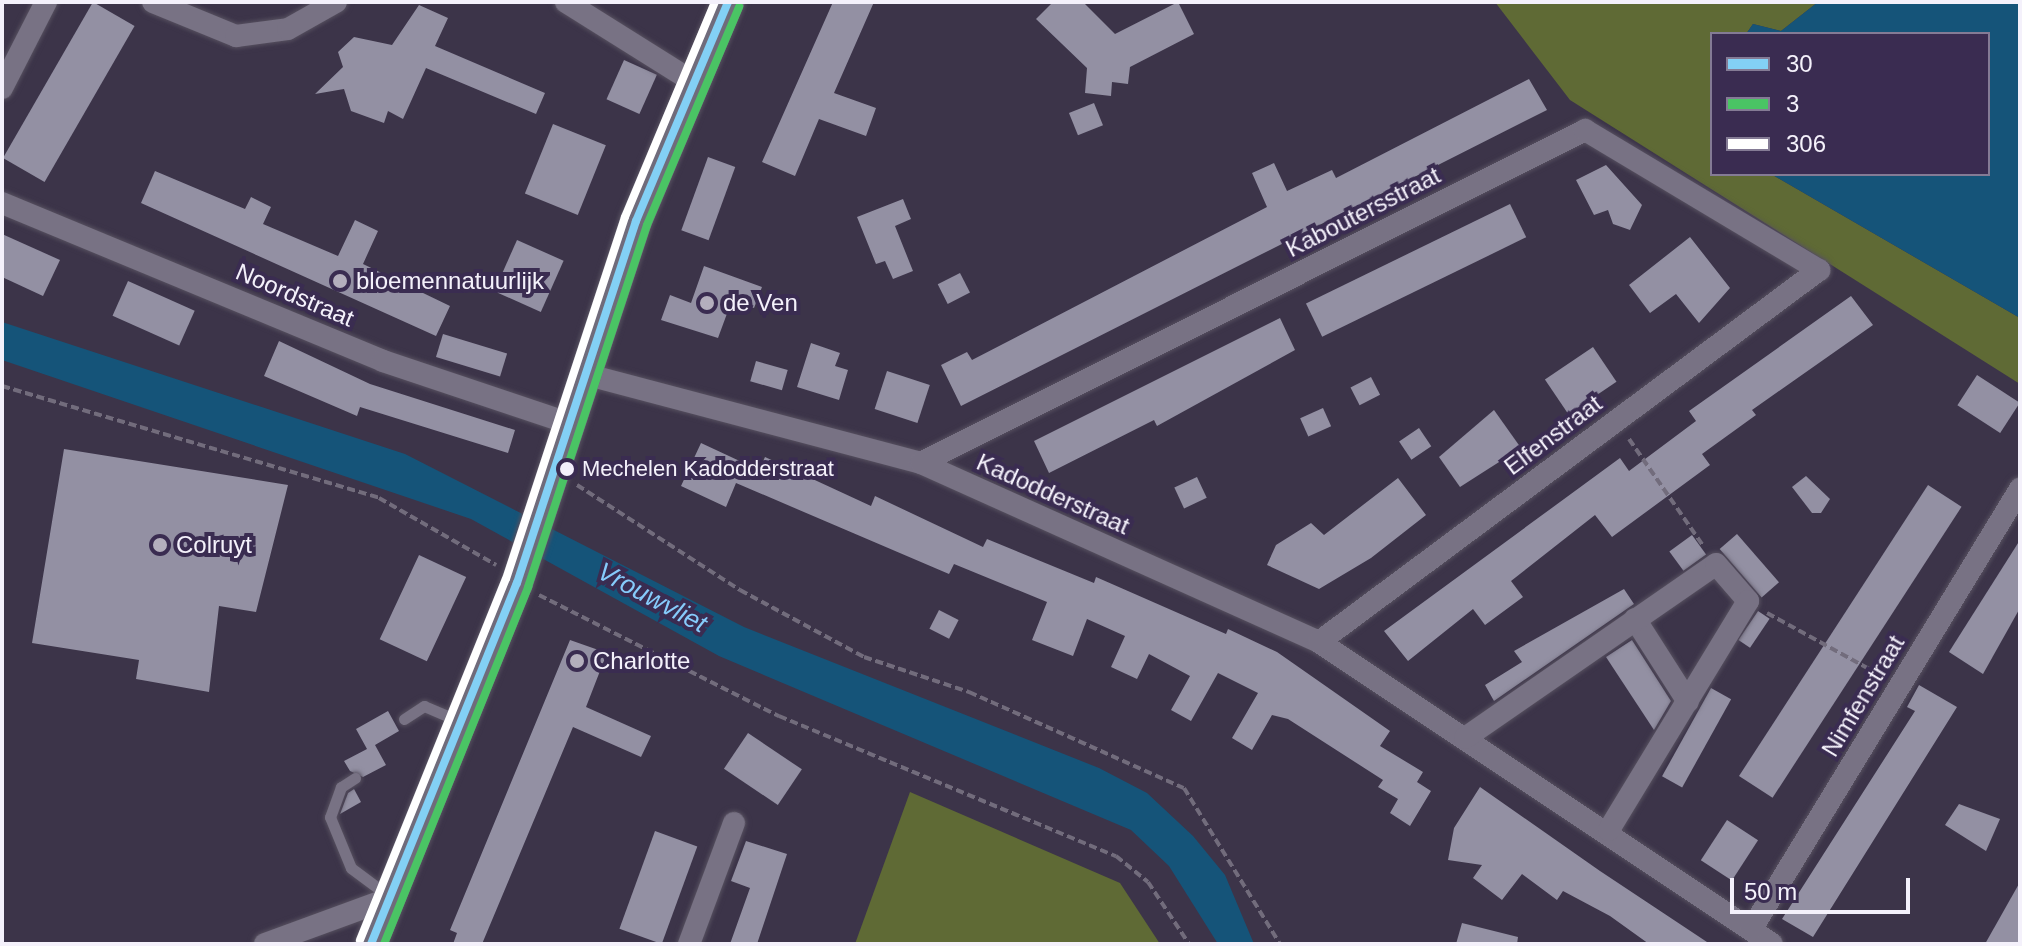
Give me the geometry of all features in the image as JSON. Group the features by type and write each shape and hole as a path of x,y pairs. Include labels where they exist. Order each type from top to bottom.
{"main road":[{"path":"371,944 520,576 636,221 692,81 728,2"}],"street":[{"path":"2,88 46,2"},
{"path":"153,2 236,36 288,29 336,2"},
{"path":"566,2 692,81"},
{"name":"Kaboutersstraat","path":"921,463 1585,130 1819,270"},
{"name":"Noordstraat","path":"2,203 383,361 571,424"},
{"name":"Elfenstraat","path":"1319,642 1819,270"},
{"name":"Kadodderstraat","path":"588,375 921,463 1319,642 1609,830 1772,944"},
{"name":"Nimfenstraat","path":"1751,930 2020,489"},
{"path":"1465,738 1716,564 1748,601 1609,830"},
{"path":"1635,619 1688,702"},
{"path":"689,944 734,823"},
{"path":"265,944 391,898"}],"lane":[{"path":"404,719 424,706 461,721"},
{"path":"355,778 341,787 330,817 351,868 391,898"}],"path":[{"path":"2,386 379,498 479,549 520,576 779,716 1116,856 1148,882 1189,944"},
{"path":"1616,421 1716,564"},
{"path":"551,483 864,657 969,692 1184,788 1280,944"},
{"path":"1748,601 1900,686"}],"green space":[{"path":"1495,2 1818,2 1781,31 1753,24 1747,32 1710,32 1710,176 1774,176 2020,318 2020,384 1570,100"},
{"path":"910,792 1120,883 1160,944 855,944"}],"water":[{"path":"1818,2 2020,2 2020,318 1774,176 1990,176 1990,32 1747,32 1753,24 1781,31"},
{"name":"Vrouwvliet","path":"2,322 405,454 744,627 1099,768 1147,793 1193,836 1225,875 1254,944 1218,944 1169,866 1131,830 719,656 471,519 2,360"}],"building":[{"path":"93,2 135,26 45,182 3,158"},
{"path":"833,2 874,2 834,93 876,108 866,136 819,119 795,176 762,162"},
{"path":"1053,2 1083,2 1115,34 1178,2 1194,34 1130,67 1128,84 1112,82 1111,96 1085,93 1087,68 1036,19"},
{"path":"419,5 448,18 435,46 545,93 536,114 426,68 403,119 388,111 384,123 351,111 344,89 315,94 343,67 338,52 354,37 392,45"},
{"path":"624,60 657,75 639,114 607,99"},
{"path":"1529,79 1547,110 961,406 941,365 967,352 972,360 1267,207 1252,173 1274,163 1287,191 1332,170 1336,178"},
{"path":"1094,103 1103,125 1078,135 1069,113"},
{"path":"553,124 606,145 578,215 525,194"},
{"path":"708,157 735,167 709,240 681,230"},
{"path":"1606,165 1642,205 1630,230 1613,224 1608,210 1594,215 1576,180"},
{"path":"155,171 245,209 251,197 271,207 263,224 338,256 355,220 378,231 363,264 450,306 436,336 141,203"},
{"path":"903,199 911,219 895,226 913,271 893,279 885,261 876,264 857,217"},
{"path":"1510,204 1526,237 1322,337 1306,304"},
{"path":"2,234 60,260 43,296 2,277"},
{"path":"1690,237 1730,288 1699,323 1676,294 1650,313 1629,285"},
{"path":"517,240 564,261 541,312 494,291"},
{"path":"704,266 762,287 754,308 732,300 718,338 661,320 670,295 691,303"},
{"path":"960,273 970,293 948,304 938,284"},
{"path":"128,281 195,311 179,345 113,316"},
{"path":"1851,296 1873,325 1752,410 1756,415 1702,454 1710,465 1612,537 1595,515 1511,581 1523,597 1485,625 1473,609 1408,661 1384,631 1620,458 1629,471 1696,421 1689,411"},
{"path":"1280,318 1295,350 1157,426 1154,420 1049,473 1034,441"},
{"path":"443,334 507,354 500,377 436,357"},
{"path":"279,341 370,384 515,430 508,453 360,407 357,416 264,376"},
{"path":"811,343 840,353 835,366 848,370 839,400 797,387"},
{"path":"1593,347 1616,382 1568,414 1545,379"},
{"path":"756,361 788,370 782,390 750,381"},
{"path":"887,371 930,385 917,423 875,409"},
{"path":"1977,375 2020,403 2000,433 1957,405"},
{"path":"1371,377 1380,395 1360,405 1351,387"},
{"path":"1323,408 1331,426 1308,436 1300,418"},
{"path":"1494,410 1521,448 1460,487 1439,457"},
{"path":"1419,428 1431,446 1411,460 1399,441"},
{"path":"701,443 759,470 765,457 871,506 875,496 983,547 987,539 1094,583 1096,577 1226,634 1228,629 1277,652 1390,731 1380,746 1423,772 1417,782 1431,791 1410,826 1390,813 1398,799 1378,787 1383,780 1288,719 1272,715 1252,750 1232,738 1258,693 1218,673 1191,721 1171,710 1190,676 1149,654 1137,679 1111,667 1125,636 1087,619 1073,656 1032,640 1047,602 954,564 949,574 736,483 726,507 681,486"},
{"name":"Colruyt","path":"64,449 288,485 256,612 219,606 209,692 136,679 139,660 32,643"},
{"path":"1806,476 1830,499 1821,513 1812,513 1792,487"},
{"path":"1197,477 1207,498 1184,508 1174,488"},
{"path":"1398,478 1426,515 1371,558 1319,589 1267,565 1276,545 1311,523 1324,535"},
{"path":"1928,485 1962,507 1773,798 1739,776"},
{"path":"1737,534 1779,582 1762,597 1720,549"},
{"path":"1692,535 1706,554 1683,571 1669,551"},
{"path":"2020,540 2020,608 1983,674 1949,652"},
{"path":"419,555 466,577 427,661 380,639"},
{"path":"1624,589 1634,604 1494,701 1485,685 1522,662 1514,651"},
{"path":"939,610 959,620 949,639 929,629"},
{"path":"1758,611 1770,619 1750,648 1738,640"},
{"path":"570,640 607,653 586,707 651,736 641,757 573,727 482,944 453,944 457,933 450,930"},
{"path":"1632,640 1671,701 1654,730 1606,657"},
{"path":"1919,685 1957,707 1813,937 1782,919 1915,711 1907,707"},
{"path":"1711,688 1731,699 1682,787 1662,776"},
{"path":"388,711 399,731 375,745 386,765 363,777 350,771 344,761 367,749 356,729"},
{"path":"748,733 802,769 778,805 724,769"},
{"path":"1480,787 1710,944 1649,944 1610,916 1563,891 1557,900 1522,874 1502,900 1473,878 1482,865 1448,860 1454,828"},
{"path":"354,789 361,802 340,814 348,793"},
{"path":"1959,804 2000,819 1986,851 1945,825"},
{"path":"1727,820 1758,840 1732,880 1701,860"},
{"path":"655,831 697,846 662,944 619,929"},
{"path":"746,841 787,854 757,944 730,944 750,888 731,881"},
{"path":"2020,882 2020,944 1985,944"},
{"path":"1462,923 1518,937 1517,944 1456,944"}],"transit line":[{"name":"306","path":"360,940 506,579 625,217 715,2"},
{"name":"30","path":"371,944 517,583 636,221 728,2"},
{"name":"3","path":"384,944 528,587 647,225 739,7"}],"place":[{"name":"bloemennatuurlijk","path":"340,281"},
{"name":"de Ven","path":"707,303"},
{"name":"Mechelen Kadodderstraat","path":"567,469"},
{"name":"Colruyt","path":"160,545"},
{"name":"Charlotte","path":"577,661"}]}
